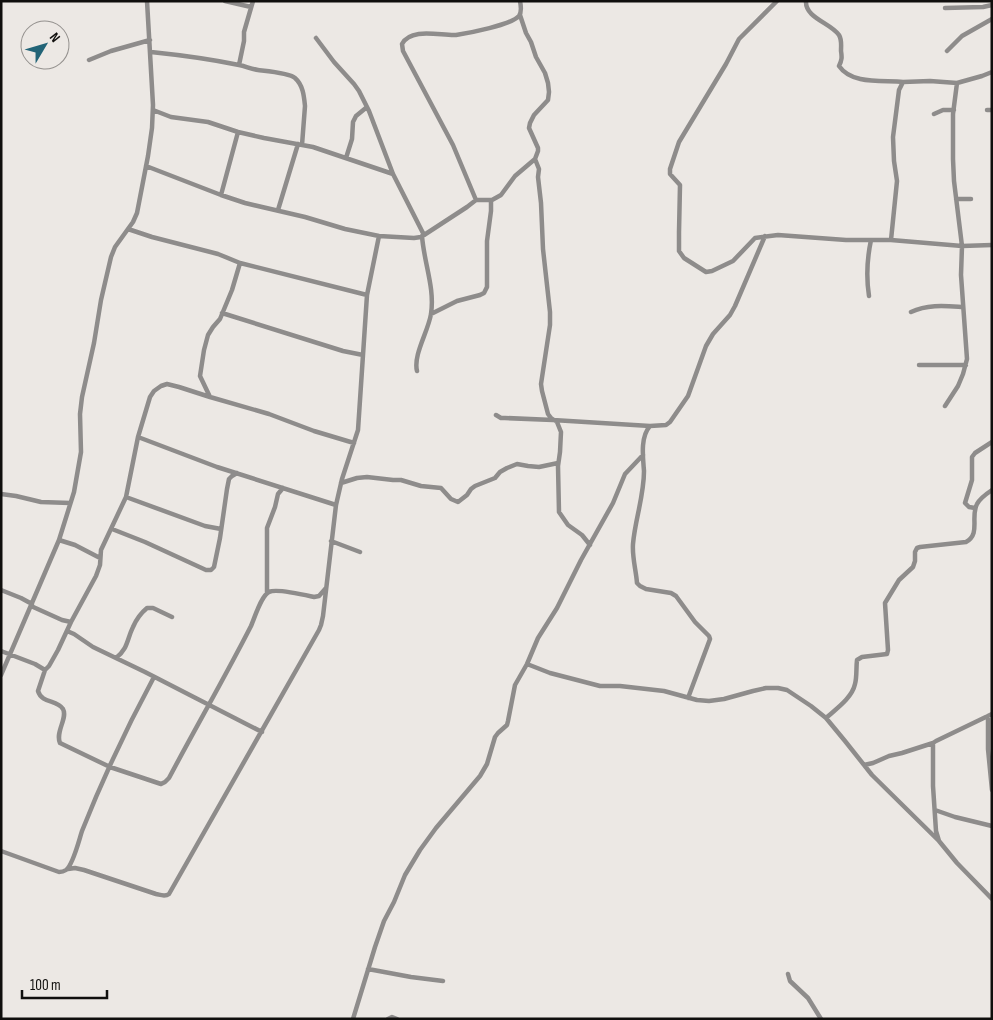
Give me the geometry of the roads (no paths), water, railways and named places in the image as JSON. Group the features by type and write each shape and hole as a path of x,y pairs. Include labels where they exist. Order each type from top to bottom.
{"street":[{"path":"1,675 58,540 74,492 80,452 82,397 110,258 137,213 152,128 153,110 147,1"},
{"path":"225,1 251,7"},
{"path":"239,65 244,32 253,1"},
{"path":"146,166 245,203 278,210 345,229 379,236 414,238 423,236 476,200 497,198 514,176 535,159 538,148 530,124 534,115 548,100 549,92 547,78 522,24 520,1"},
{"path":"776,1 739,39 679,142 670,174 680,185 678,232 679,251 682,257 706,272 712,271 733,261 755,238 778,235 846,240 891,240 962,246 992,245"},
{"path":"806,1 806,6 810,11 822,23 839,35 842,59 839,66 846,73 857,78 903,82 957,83 992,72"},
{"path":"945,8 983,7 991,4"},
{"path":"476,200 453,145 403,51 402,44 406,38 417,35 455,35 481,31 512,20 520,15"},
{"path":"947,51 962,36 992,20"},
{"path":"316,38 357,88 367,107 393,174 423,236 423,249 432,291 431,314 419,350 416,363 417,371"},
{"path":"89,60 150,40"},
{"path":"151,52 193,57 239,65 255,70 291,75 298,81 303,89 305,106 300,145 278,210"},
{"path":"891,240 897,181 893,154 893,137 899,90 903,82"},
{"path":"945,406 958,386 966,365 961,276 962,246 953,159 954,110 957,83"},
{"path":"346,158 352,139 352,122 367,107"},
{"path":"153,110 170,117 208,122 238,132 313,147 393,174"},
{"path":"934,114 943,110 954,110"},
{"path":"222,195 238,132"},
{"path":"535,159 539,169 543,249 550,312 542,391 548,414 558,422 561,432 558,463 559,512 568,525 582,535 590,544"},
{"path":"956,199 971,199"},
{"path":"431,314 457,301 480,295 486,291 487,241 491,200"},
{"path":"128,229 218,254 240,263 368,295"},
{"path":"1,851 59,872 75,868 163,896 169,894 322,625 336,505 358,430 368,295 379,236"},
{"path":"496,415 501,418 650,426 668,424 688,396 706,346 735,306 765,236"},
{"path":"869,296 866,273 871,240"},
{"path":"210,398 200,376 204,350 208,335 222,313 232,290 240,263"},
{"path":"911,312 920,308 935,306 963,307"},
{"path":"222,313 343,351 363,355"},
{"path":"919,365 966,365"},
{"path":"283,488 278,494 267,528 267,593 224,678 187,742 169,778 161,784 156,783 110,767 60,744 58,741 64,711 62,707 42,698 38,691 45,670 99,569 101,550 126,497 138,437 150,397 154,391 167,384 179,387 210,398 269,414 314,431 354,443"},
{"path":"650,426 647,431 643,455 643,482 633,546 637,583 646,589 671,593 676,596 695,622 709,636 710,639 688,698"},
{"path":"138,437 237,473 336,505"},
{"path":"975,508 969,507 965,503 972,480 972,457 992,442"},
{"path":"353,1019 384,922 405,875 413,860 447,813 474,784 484,769 498,732 507,725 515,685 527,664 538,638 557,608 580,560 613,503 625,474 643,455"},
{"path":"341,483 368,477 402,480 421,486 441,488 450,500 458,502 474,486 495,478 500,472 518,464 540,467 558,463"},
{"path":"112,529 208,571 214,568 229,479 237,473"},
{"path":"826,718 854,689 857,660 862,657 888,654 885,603 899,580 913,567 917,548 966,542 970,539 973,535 975,508 981,498 992,490"},
{"path":"1,494 41,502 70,503"},
{"path":"126,497 205,526 221,529"},
{"path":"58,540 75,545 100,558"},
{"path":"332,541 360,552"},
{"path":"267,593 276,590 319,596 326,588"},
{"path":"1,590 62,620 71,622"},
{"path":"116,658 126,646 133,627 147,608 153,608 172,617"},
{"path":"67,631 93,647 262,732"},
{"path":"1,651 42,667 45,670"},
{"path":"527,664 558,675 600,686 620,686 664,691 688,698 709,701 724,699 753,690 778,688 786,690 826,718 872,775 939,841 992,899"},
{"path":"68,869 125,732 154,677"},
{"path":"864,765 933,743 990,715 988,749 992,790"},
{"path":"933,743 933,786 936,831 939,841"},
{"path":"935,810 992,826"},
{"path":"368,968 411,977 443,981"},
{"path":"788,974 790,981 808,998 821,1019"},
{"path":"388,1019 392,1017 397,1019"}]}
